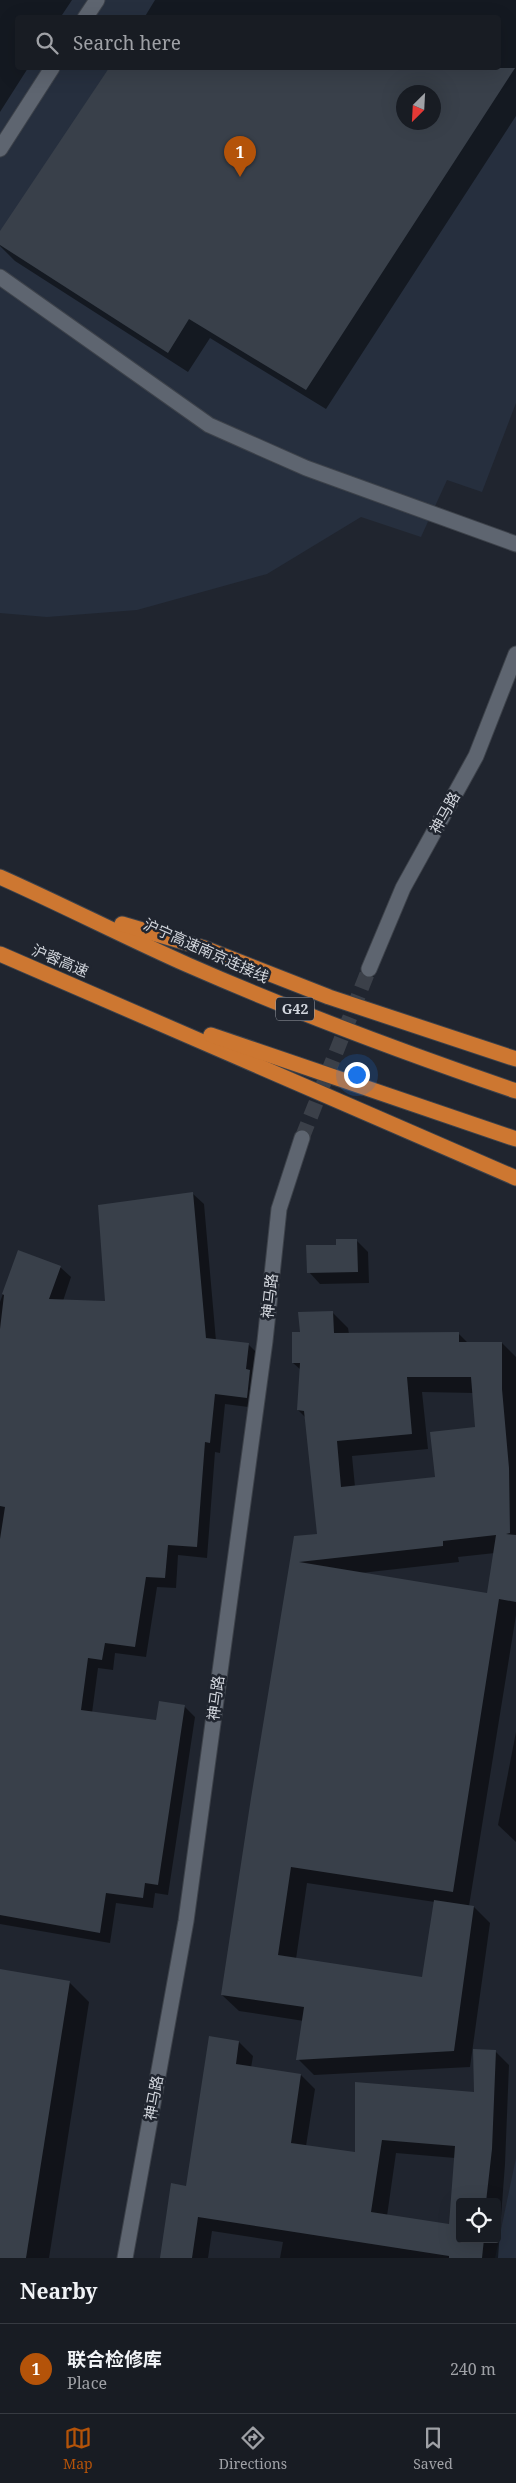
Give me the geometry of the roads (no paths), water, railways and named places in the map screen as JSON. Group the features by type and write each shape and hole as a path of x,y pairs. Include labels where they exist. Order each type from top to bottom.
{"highway":[{"name":"G42","path":"0,877 80,912 204,948 329,997 516,1059"},
{"name":"沪宁高速南京连接线","path":"80,912 188,964 324,1021 516,1091"},
{"name":"沪蓉高速","path":"0,954 106,999"},
{"path":"106,999 516,1139"},
{"path":"106,999 516,1178"}],"street":[{"path":"87,15 97,0"},
{"path":"0,149 51,70"},
{"path":"0,277 209,426 306,468 516,544"},
{"name":"神马路","path":"369,969 403,888 476,756 516,654"},
{"name":"神马路","path":"125,2258 186,1921 265,1341 279,1209 302,1138"}],"tunnel":[{"path":"302,1138 369,969"}],"place":[{"name":"联合检修库","path":"240,177"}]}
